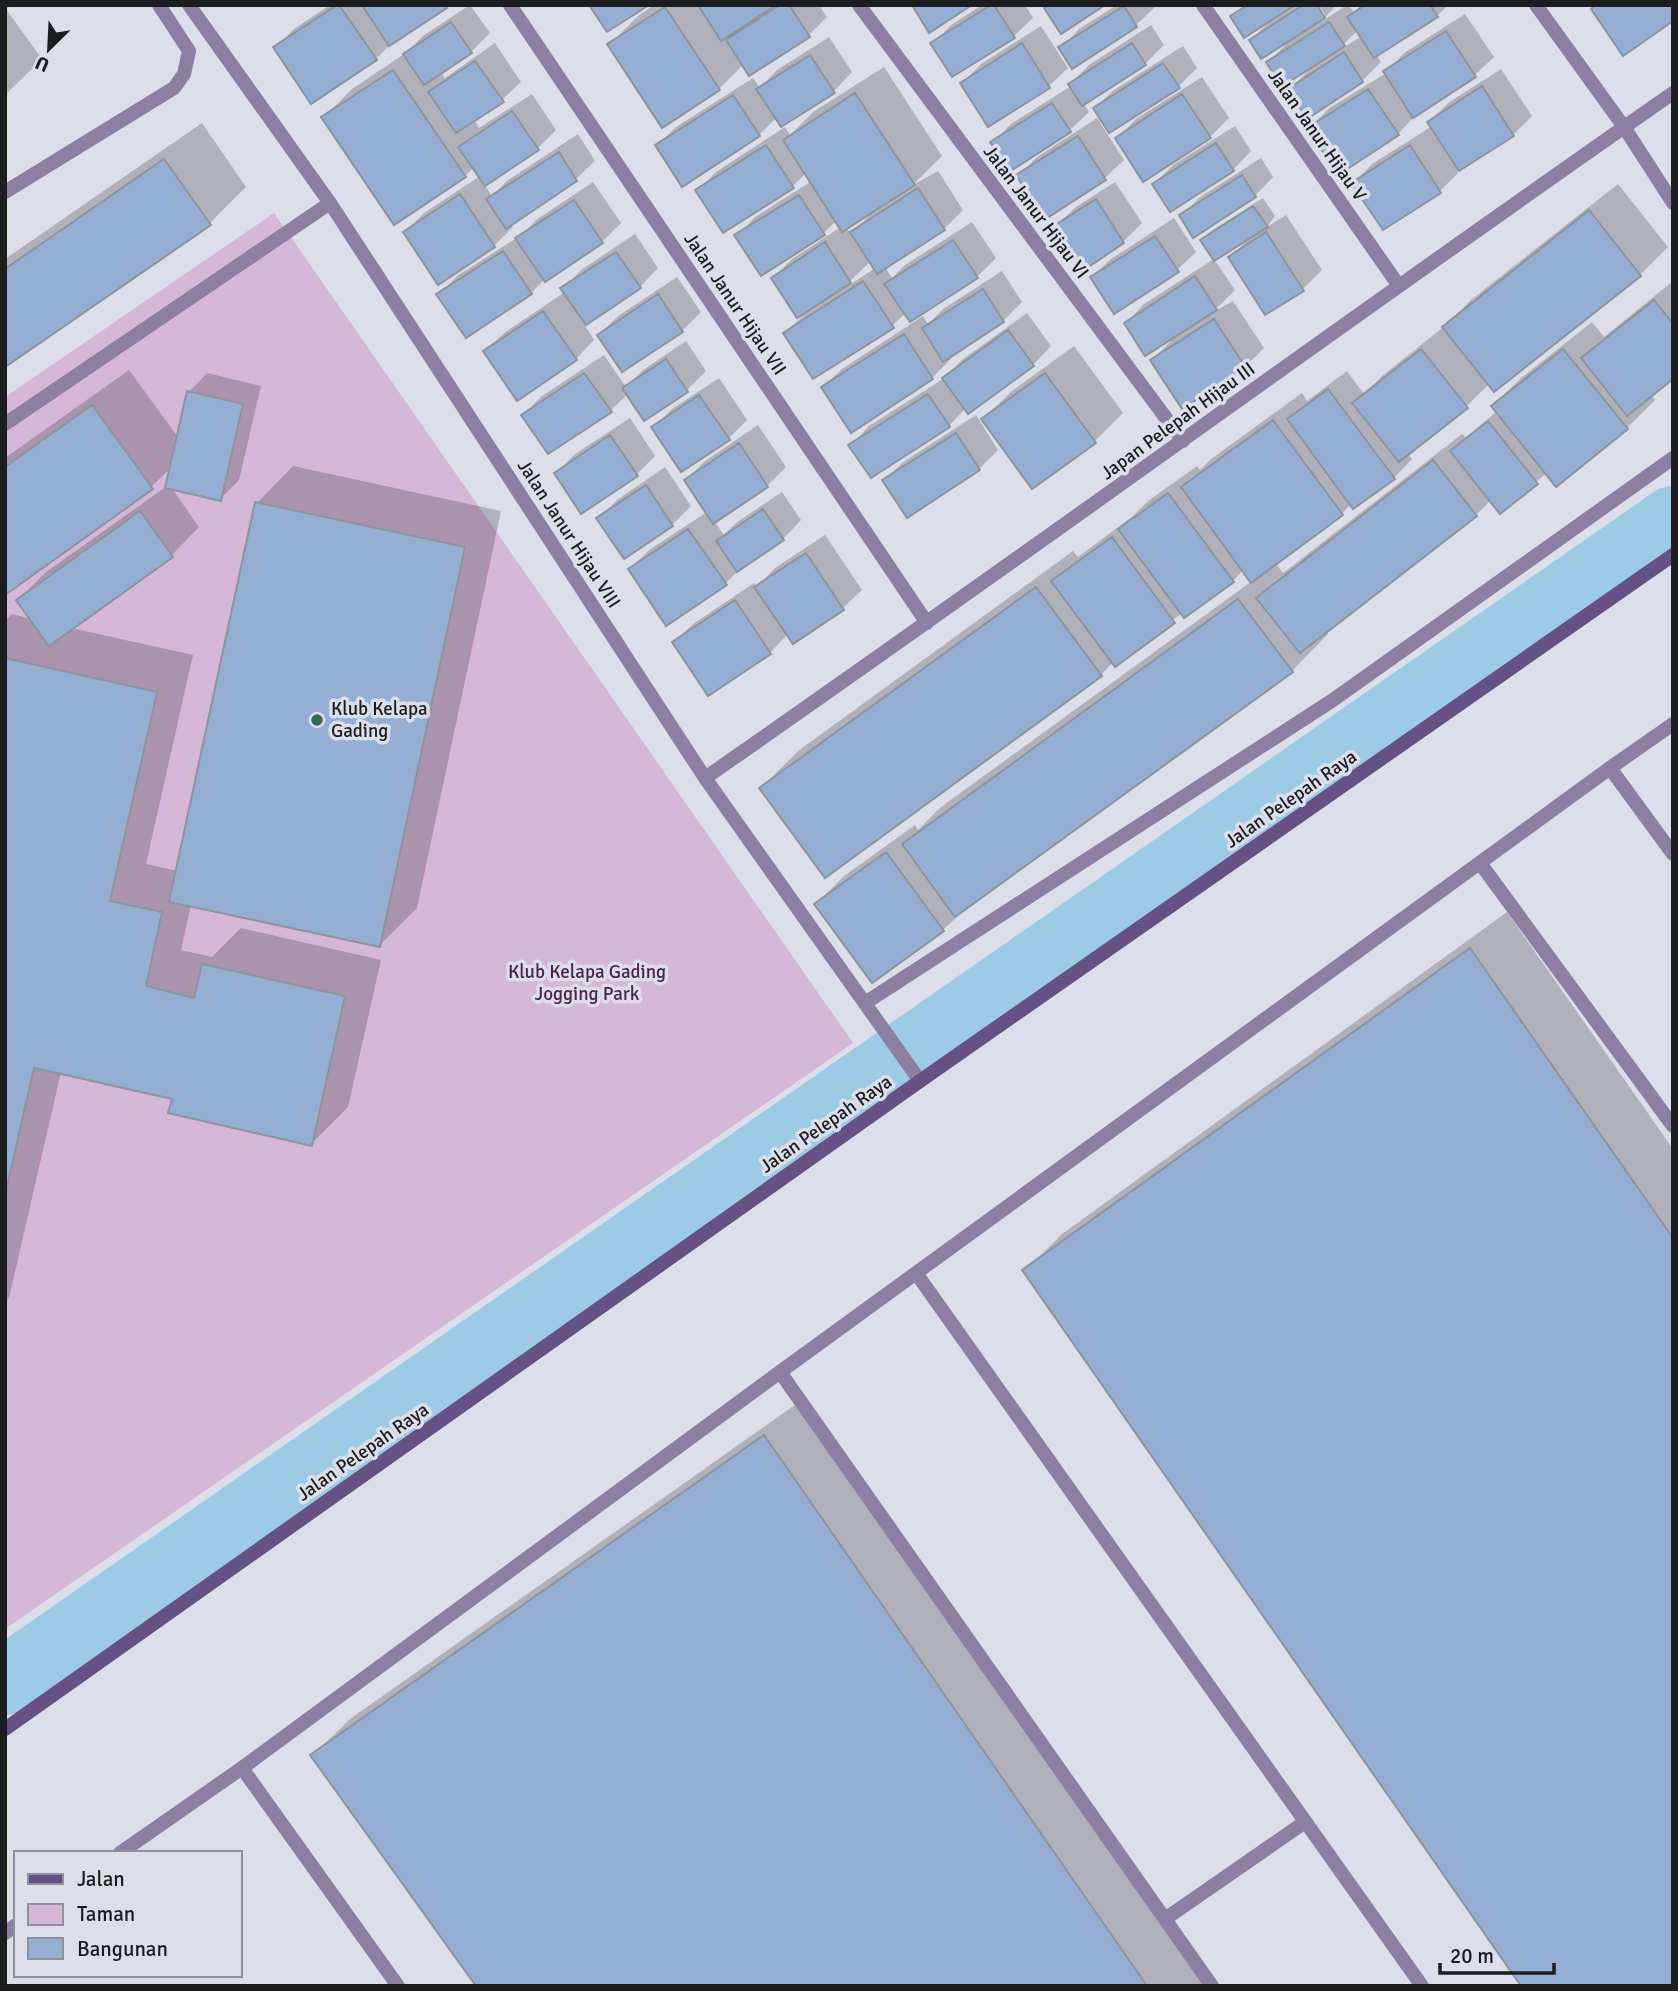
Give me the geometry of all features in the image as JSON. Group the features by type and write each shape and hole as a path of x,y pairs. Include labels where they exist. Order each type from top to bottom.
{"street":[{"path":"5,192 174,88 184,74 189,51 159,5"},
{"name":"Jalan Janur Hijau VIII","path":"189,5 330,203 705,778 917,1077"},
{"name":"Jalan Janur Hijau VII","path":"510,5 928,623"},
{"name":"Jalan Janur Hijau VI","path":"859,5 1182,441"},
{"name":"Jalan Janur Hijau V","path":"1203,5 1399,286"},
{"path":"1536,5 1624,127 1673,203"},
{"name":"Japan Pelepah Hijau III","path":"705,778 928,623 1673,93"},
{"path":"5,424 330,203"},
{"path":"865,1003 1333,701 1673,458"},
{"name":"Jalan Pelepah Raya","path":"5,1729 917,1077 1673,555"},
{"path":"123,1851 242,1768 780,1372 1673,724"},
{"path":"1610,768 1673,854"},
{"path":"1480,863 1673,1126"},
{"path":"916,1273 1422,1986"},
{"path":"780,1372 1212,1986"},
{"path":"242,1768 398,1986"},
{"path":"1166,1919 1306,1822"}],"green space":[{"name":"Klub Kelapa Gading","path":"274,213 853,1043 5,1629 5,397"}],"building":[{"path":"337,5 377,60 311,104 273,47"},
{"path":"362,5 445,5 447,8 389,46"},
{"path":"589,5 649,5 607,32"},
{"path":"698,5 776,5 721,41"},
{"path":"780,5 789,5 810,37 749,76 726,40"},
{"path":"912,5 972,5 929,33"},
{"path":"994,5 1015,38 952,77 930,43"},
{"path":"1048,5 1105,5 1061,34 1044,8"},
{"path":"1248,5 1295,5 1244,38 1230,16"},
{"path":"1303,5 1317,5 1325,18 1261,59 1249,40"},
{"path":"1365,5 1430,5 1438,17 1374,58 1347,17"},
{"path":"1596,5 1673,5 1673,21 1623,56 1591,9"},
{"path":"1124,6 1137,27 1072,69 1058,47"},
{"path":"665,7 720,90 662,128 607,44"},
{"path":"451,22 472,53 424,85 403,54"},
{"path":"1329,22 1345,46 1281,87 1266,62"},
{"path":"1446,31 1476,77 1413,118 1383,71"},
{"path":"1022,43 1050,88 988,127 960,83"},
{"path":"1132,43 1146,65 1082,106 1068,84"},
{"path":"1344,52 1363,82 1307,119 1288,89"},
{"path":"810,55 835,93 781,127 756,89"},
{"path":"475,61 504,102 456,133 428,92"},
{"path":"1163,63 1180,88 1109,133 1093,108"},
{"path":"393,70 466,177 394,225 321,117"},
{"path":"1482,86 1514,136 1459,171 1427,122"},
{"path":"1368,89 1399,135 1338,175 1307,128"},
{"path":"855,93 915,185 842,232 783,140"},
{"path":"1182,94 1211,138 1143,182 1115,138"},
{"path":"733,95 760,136 682,187 655,145"},
{"path":"1052,103 1071,132 1009,172 990,142"},
{"path":"512,111 539,150 485,186 458,147"},
{"path":"1078,136 1106,180 1044,220 1016,175"},
{"path":"1216,143 1234,171 1170,212 1152,184"},
{"path":"766,145 794,188 723,233 695,190"},
{"path":"1410,145 1441,193 1383,230 1351,183"},
{"path":"559,152 577,181 506,229 486,199"},
{"path":"164,159 211,225 5,367 5,269"},
{"path":"1242,175 1256,197 1193,238 1179,215"},
{"path":"918,188 945,230 877,274 850,232"},
{"path":"460,194 495,247 438,285 403,232"},
{"path":"799,195 825,235 761,276 734,235"},
{"path":"1096,199 1124,243 1084,270 1055,225"},
{"path":"574,200 603,243 545,282 515,238"},
{"path":"1253,206 1268,227 1214,261 1200,240"},
{"path":"1589,210 1641,276 1494,392 1442,327"},
{"path":"1266,232 1304,291 1265,315 1228,257"},
{"path":"1155,236 1179,272 1114,314 1090,277"},
{"path":"953,240 978,278 910,322 884,284"},
{"path":"825,242 851,283 797,318 771,278"},
{"path":"503,251 532,294 466,338 436,294"},
{"path":"616,252 641,288 586,325 560,288"},
{"path":"1195,276 1217,310 1145,356 1124,323"},
{"path":"863,281 894,328 813,379 783,333"},
{"path":"983,289 1004,322 943,362 922,328"},
{"path":"658,294 683,332 622,372 597,335"},
{"path":"1654,300 1673,324 1673,379 1627,416 1581,358"},
{"path":"543,311 577,360 517,401 483,351"},
{"path":"1214,319 1246,368 1182,409 1150,360"},
{"path":"1008,330 1034,366 968,414 942,378"},
{"path":"904,334 933,379 851,433 821,387"},
{"path":"1421,349 1468,408 1399,462 1352,403"},
{"path":"1563,349 1628,429 1556,487 1491,406"},
{"path":"666,359 688,392 644,421 622,388"},
{"path":"584,373 612,412 548,454 521,415"},
{"path":"1045,373 1096,443 1032,489 981,419"},
{"path":"1328,389 1395,479 1353,509 1287,419"},
{"path":"187,391 243,404 221,501 165,488"},
{"path":"928,394 950,427 871,478 848,445"},
{"path":"699,395 730,440 681,472 651,427"},
{"path":"92,405 153,489 5,595 5,467"},
{"path":"1273,420 1343,515 1251,583 1181,487"},
{"path":"1488,421 1538,484 1500,514 1450,451"},
{"path":"956,433 980,470 907,518 882,480"},
{"path":"610,435 638,476 581,514 554,473"},
{"path":"739,443 768,487 713,524 684,480"},
{"path":"1433,460 1477,516 1300,653 1256,598"},
{"path":"646,485 673,526 624,559 596,518"},
{"path":"1168,493 1234,582 1184,618 1118,529"},
{"path":"255,502 465,547 380,947 169,902"},
{"path":"763,509 784,540 737,572 716,541"},
{"path":"140,511 173,557 49,646 16,600"},
{"path":"688,529 727,585 666,626 628,569"},
{"path":"1112,537 1175,623 1115,667 1051,581"},
{"path":"806,553 844,610 793,644 754,587"},
{"path":"1036,587 1102,676 825,878 759,788"},
{"path":"1238,599 1293,672 955,917 902,844"},
{"path":"735,600 771,654 708,696 672,642"},
{"path":"5,658 157,692 110,901 162,912 146,986 194,998 202,964 345,996 312,1146 168,1113 172,1099 34,1068 5,1195"},
{"path":"886,852 944,931 872,983 814,904"},
{"path":"1470,948 1673,1238 1673,1986 1521,1986 1022,1270"},
{"path":"764,1435 1147,1986 476,1986 310,1755"}],"waterway":[{"path":"5,1681 1673,520"}],"place":[{"name":"Klub Kelapa Gading","path":"317,720"}],"park label":[{"name":"Klub Kelapa Gading Jogging Park","path":"587,983"}]}
